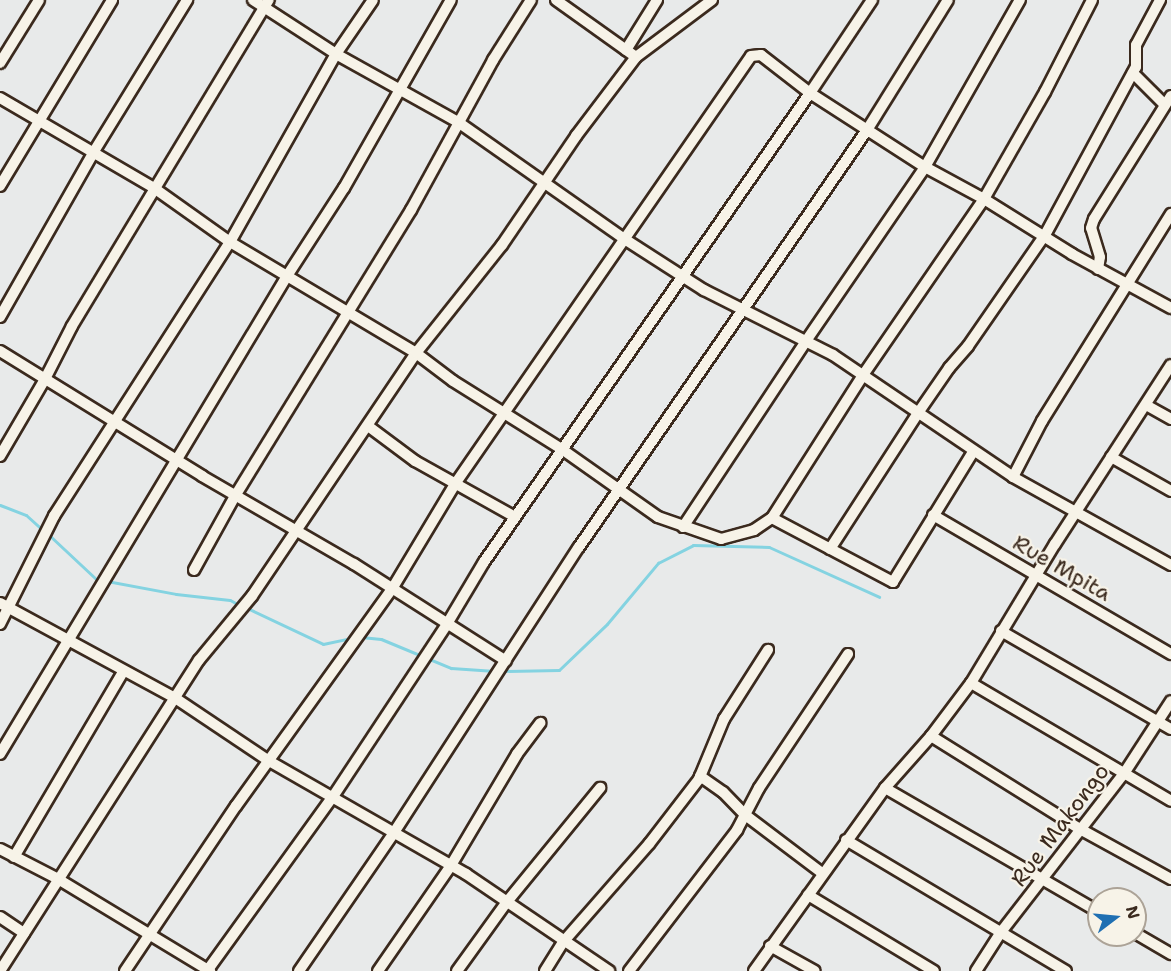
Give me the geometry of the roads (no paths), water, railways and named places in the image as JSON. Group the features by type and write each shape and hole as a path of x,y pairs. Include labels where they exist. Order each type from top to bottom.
{"street":[{"path":"0,63 39,0"},
{"path":"0,186 112,0"},
{"path":"0,317 93,153 187,0"},
{"path":"253,0 267,4 336,54 458,122 546,181 626,240 682,276 806,341 863,375 1013,477 1171,565"},
{"path":"0,624 4,606 54,516 230,242 336,54 373,0"},
{"path":"0,754 287,276 344,188 398,89 451,0"},
{"path":"194,570 235,496 411,210 458,122 531,0"},
{"path":"556,0 570,4 636,57"},
{"path":"626,50 657,0"},
{"path":"0,971 199,660 252,596 295,529 368,426 416,353 502,245 636,57 712,0"},
{"path":"0,849 58,879 208,971 332,798 515,517 810,93 872,0"},
{"path":"299,971 393,834 579,547 867,130 948,0"},
{"path":"683,527 925,167 1020,0"},
{"path":"0,98 154,189 230,242 416,353 453,381 563,450 658,517 721,539 754,530 772,518 863,375 984,199 1045,92 1092,0"},
{"path":"830,549 948,368 968,346 1045,235 1137,67 1136,45 1160,0"},
{"path":"0,456 45,379 72,326 267,4"},
{"path":"125,971 269,761 392,589 454,484 505,414 600,271 626,240 751,56 761,55 810,93 925,167 984,199 1098,269 1171,308"},
{"path":"1098,269 1100,257 1091,228 1094,219 1168,100 1133,73"},
{"path":"1013,477 1042,420 1171,214"},
{"path":"0,351 114,423 235,496 295,529 507,661"},
{"path":"754,971 885,788 932,736 971,683 1036,575 1171,365"},
{"path":"1146,405 1171,419"},
{"path":"368,426 415,461 515,517"},
{"path":"772,518 893,582 974,452"},
{"path":"1111,458 1171,491"},
{"name":"Rue Mpita","path":"933,515 1171,654"},
{"path":"4,606 175,698 269,761 359,811 450,867 466,874 609,971"},
{"path":"1001,631 1171,729"},
{"path":"545,971 564,941 649,844 700,776 724,719 768,650"},
{"path":"629,971 737,830 744,814 809,710 848,654"},
{"path":"14,856 123,672"},
{"path":"971,683 1123,775 1171,801"},
{"name":"Rue Makongo","path":"976,971 1001,932 1123,775 1171,701"},
{"path":"378,971 450,867 517,754 540,723"},
{"path":"932,736 1080,829 1171,879"},
{"path":"700,776 723,792 744,814 822,873"},
{"path":"457,971 506,903 600,788"},
{"path":"885,788 1087,905"},
{"path":"846,840 1066,971"},
{"path":"808,895 934,971"},
{"path":"0,917 24,933"},
{"path":"1147,940 1171,954"},
{"path":"770,946 815,971"}],"waterway":[{"path":"0,505 26,515 44,531"},
{"path":"49,535 96,579 176,594 230,600 241,606"},
{"path":"502,671 559,670 607,624 658,563 693,545 769,547 879,597"},
{"path":"247,608 323,644 355,637"},
{"path":"361,637 381,639 451,668 495,671"}]}
